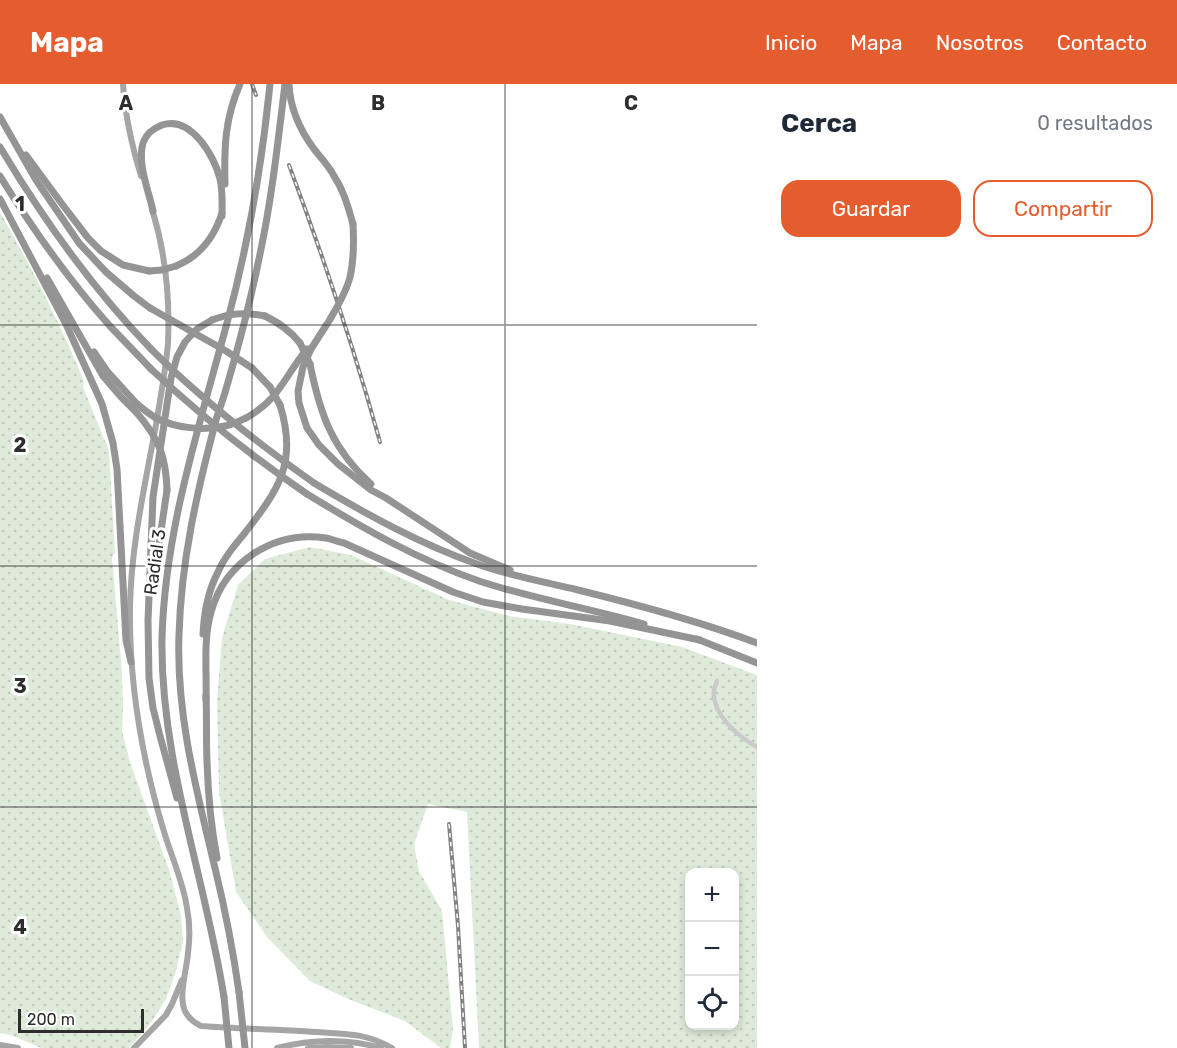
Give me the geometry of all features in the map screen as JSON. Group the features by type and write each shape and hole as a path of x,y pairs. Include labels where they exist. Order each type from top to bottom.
{"highway":[{"path":"0,116 42,178 94,244 115,261 131,268 149,271 162,270 194,257 208,243 222,216 225,198 226,131 234,97 240,84"},
{"name":"Radial 3","path":"229,1048 218,958 179,788 168,729 162,665 165,595 174,528 245,250 258,179 270,84"},
{"name":"Radial 3","path":"245,1048 234,958 185,732 179,664 180,608 190,531 216,420 229,378 260,254 285,84"},
{"path":"289,84 290,97 297,120 308,140 333,173 346,198 353,224 354,251 349,279 341,300 303,367 298,391 307,428 319,445 338,464 371,490 470,553 525,578"},
{"path":"0,116 40,187 74,236 105,272 150,308 252,368 270,387 280,405 286,423 288,443 281,477 266,506 226,557 207,600 203,630 206,700"},
{"path":"153,211 142,163 143,144 154,129 166,124 174,124 181,125 194,133 212,158 220,178 222,216"},
{"path":"0,147 58,237 122,318 171,369 218,411 314,483 432,546 477,564 672,614 757,643"},
{"path":"0,176 62,268 109,325 151,369 228,437 307,494 342,516 419,556 477,580 512,592 628,619 700,640 757,663"},
{"path":"0,198 103,376 137,413 156,438 163,454 167,469 168,490 153,576 150,621 151,678 160,736"},
{"path":"0,198 66,324 102,404 113,443 117,469 126,640 131,662"},
{"path":"197,867 160,736 151,694 148,650 149,552 154,487 171,378 177,357 185,342 197,329 226,315 242,313 265,316 280,323 300,343 310,364 317,399 335,442 358,472 386,498"},
{"path":"72,321 107,370 137,404 162,421 191,428 226,426 256,412 272,399 328,322"},
{"path":"234,958 209,803 206,640 211,613 222,585 237,567 255,552 274,544 305,537 327,539 344,543 453,592 483,602 610,621 700,640"}],"main road":[{"path":"123,84 128,129 153,211 166,280 168,342 134,554 130,606 131,662 145,760 187,908 189,943 183,993 184,1010 197,1024 214,1027 356,1035 377,1040 392,1048"},
{"path":"136,1048 166,1015 186,968"},
{"path":"277,1048 328,1040 360,1043 381,1048"},
{"path":"0,1045 18,1048"},
{"path":"308,1048 351,1048"}],"street":[{"path":"717,681 714,692 717,708 724,720 744,740 757,747"}],"green space":[{"path":"0,212 65,338 84,381 83,387 109,451 115,553 112,557 122,672 122,731 130,762 169,870 181,915 183,942 166,999 150,1024 129,1048 41,1048 11,1035 0,1033"},
{"path":"310,547 351,555 449,600 509,616 570,624 682,647 757,675 757,1048 479,1048 467,812 428,804 414,844 419,871 442,911 453,1029 450,1048 441,1048 405,1021 348,999 310,981 267,937 236,892 219,792 217,702 222,638 238,585 265,559"}],"railway":[{"path":"252,84 256,95"},
{"path":"289,165 360,372 380,442"},
{"path":"449,824 465,1048"}]}
